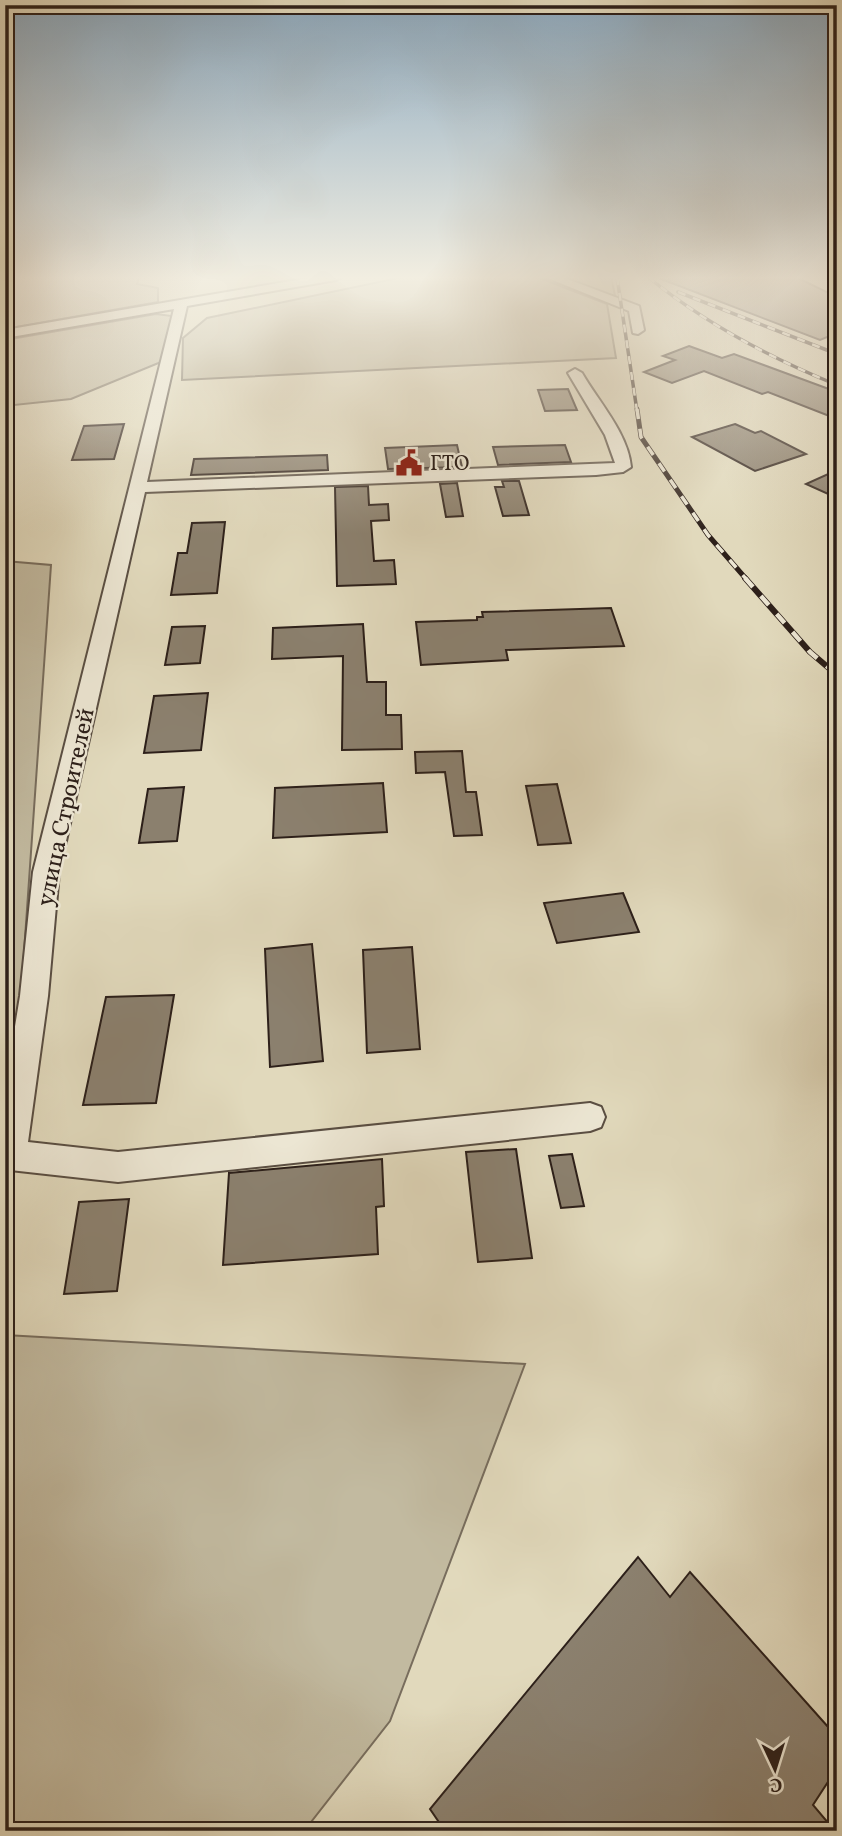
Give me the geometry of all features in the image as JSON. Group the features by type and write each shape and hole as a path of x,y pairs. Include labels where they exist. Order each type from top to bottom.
{"street":[{"name":"улица Строителей","path":"168,363 46,872 34,996 10,1155 118,1167 590,1118"},
{"path":"140,487 361,480 623,467 625,459 617,442 575,373"}],"shaded area":[{"path":"5,363 159,363 71,399 5,406"},
{"path":"182,363 524,363 182,380"},
{"path":"5,561 51,565 5,1225"},
{"path":"5,1335 525,1364 390,1721 304,1831 5,1831"}],"building":[{"path":"668,363 758,363 837,392 837,419 704,371 672,383 644,372"},
{"path":"568,389 577,410 545,411 538,390"},
{"path":"124,424 114,459 72,460 84,426"},
{"path":"735,424 755,433 761,431 806,454 755,471 692,437"},
{"path":"457,445 462,467 388,469 385,448"},
{"path":"565,445 571,462 498,465 493,447"},
{"path":"327,455 328,470 191,475 194,459"},
{"path":"837,470 837,498 806,484"},
{"path":"502,481 519,481 529,515 503,516 495,487 504,487"},
{"path":"457,483 463,516 446,517 440,484"},
{"path":"368,486 369,505 388,504 389,520 371,521 374,561 394,560 396,584 337,586 335,487"},
{"path":"225,522 217,593 171,595 178,553 187,553 192,523"},
{"path":"611,608 624,646 506,650 508,660 421,665 416,622 477,620 477,617 483,617 482,612"},
{"path":"363,624 367,682 386,682 386,715 401,715 402,749 342,750 343,656 272,659 273,628"},
{"path":"205,626 200,663 165,665 172,627"},
{"path":"208,693 201,750 144,753 154,696"},
{"path":"462,751 466,792 476,792 482,835 454,836 445,772 416,773 415,752"},
{"path":"383,783 387,832 273,838 275,788"},
{"path":"557,784 571,843 538,845 526,786"},
{"path":"184,787 177,841 139,843 148,789"},
{"path":"623,893 639,932 557,943 544,903"},
{"path":"312,944 323,1061 270,1067 265,949"},
{"path":"412,947 420,1049 367,1053 363,950"},
{"path":"174,995 156,1103 83,1105 106,997"},
{"path":"516,1149 532,1258 478,1262 466,1152"},
{"path":"572,1154 584,1206 561,1208 549,1156"},
{"path":"382,1159 384,1206 376,1207 378,1254 223,1265 229,1173"},
{"path":"129,1199 117,1291 64,1294 79,1202"},
{"path":"638,1557 670,1597 690,1572 837,1737 837,1768 813,1805 835,1831 445,1831 430,1809"}],"railway":[{"path":"630,363 637,411"},
{"path":"786,363 837,385"},
{"path":"637,409 641,437 708,535 747,580"},
{"path":"745,578 810,652 837,675"}],"place":[{"name":"ГТО","path":"409,463"}]}
